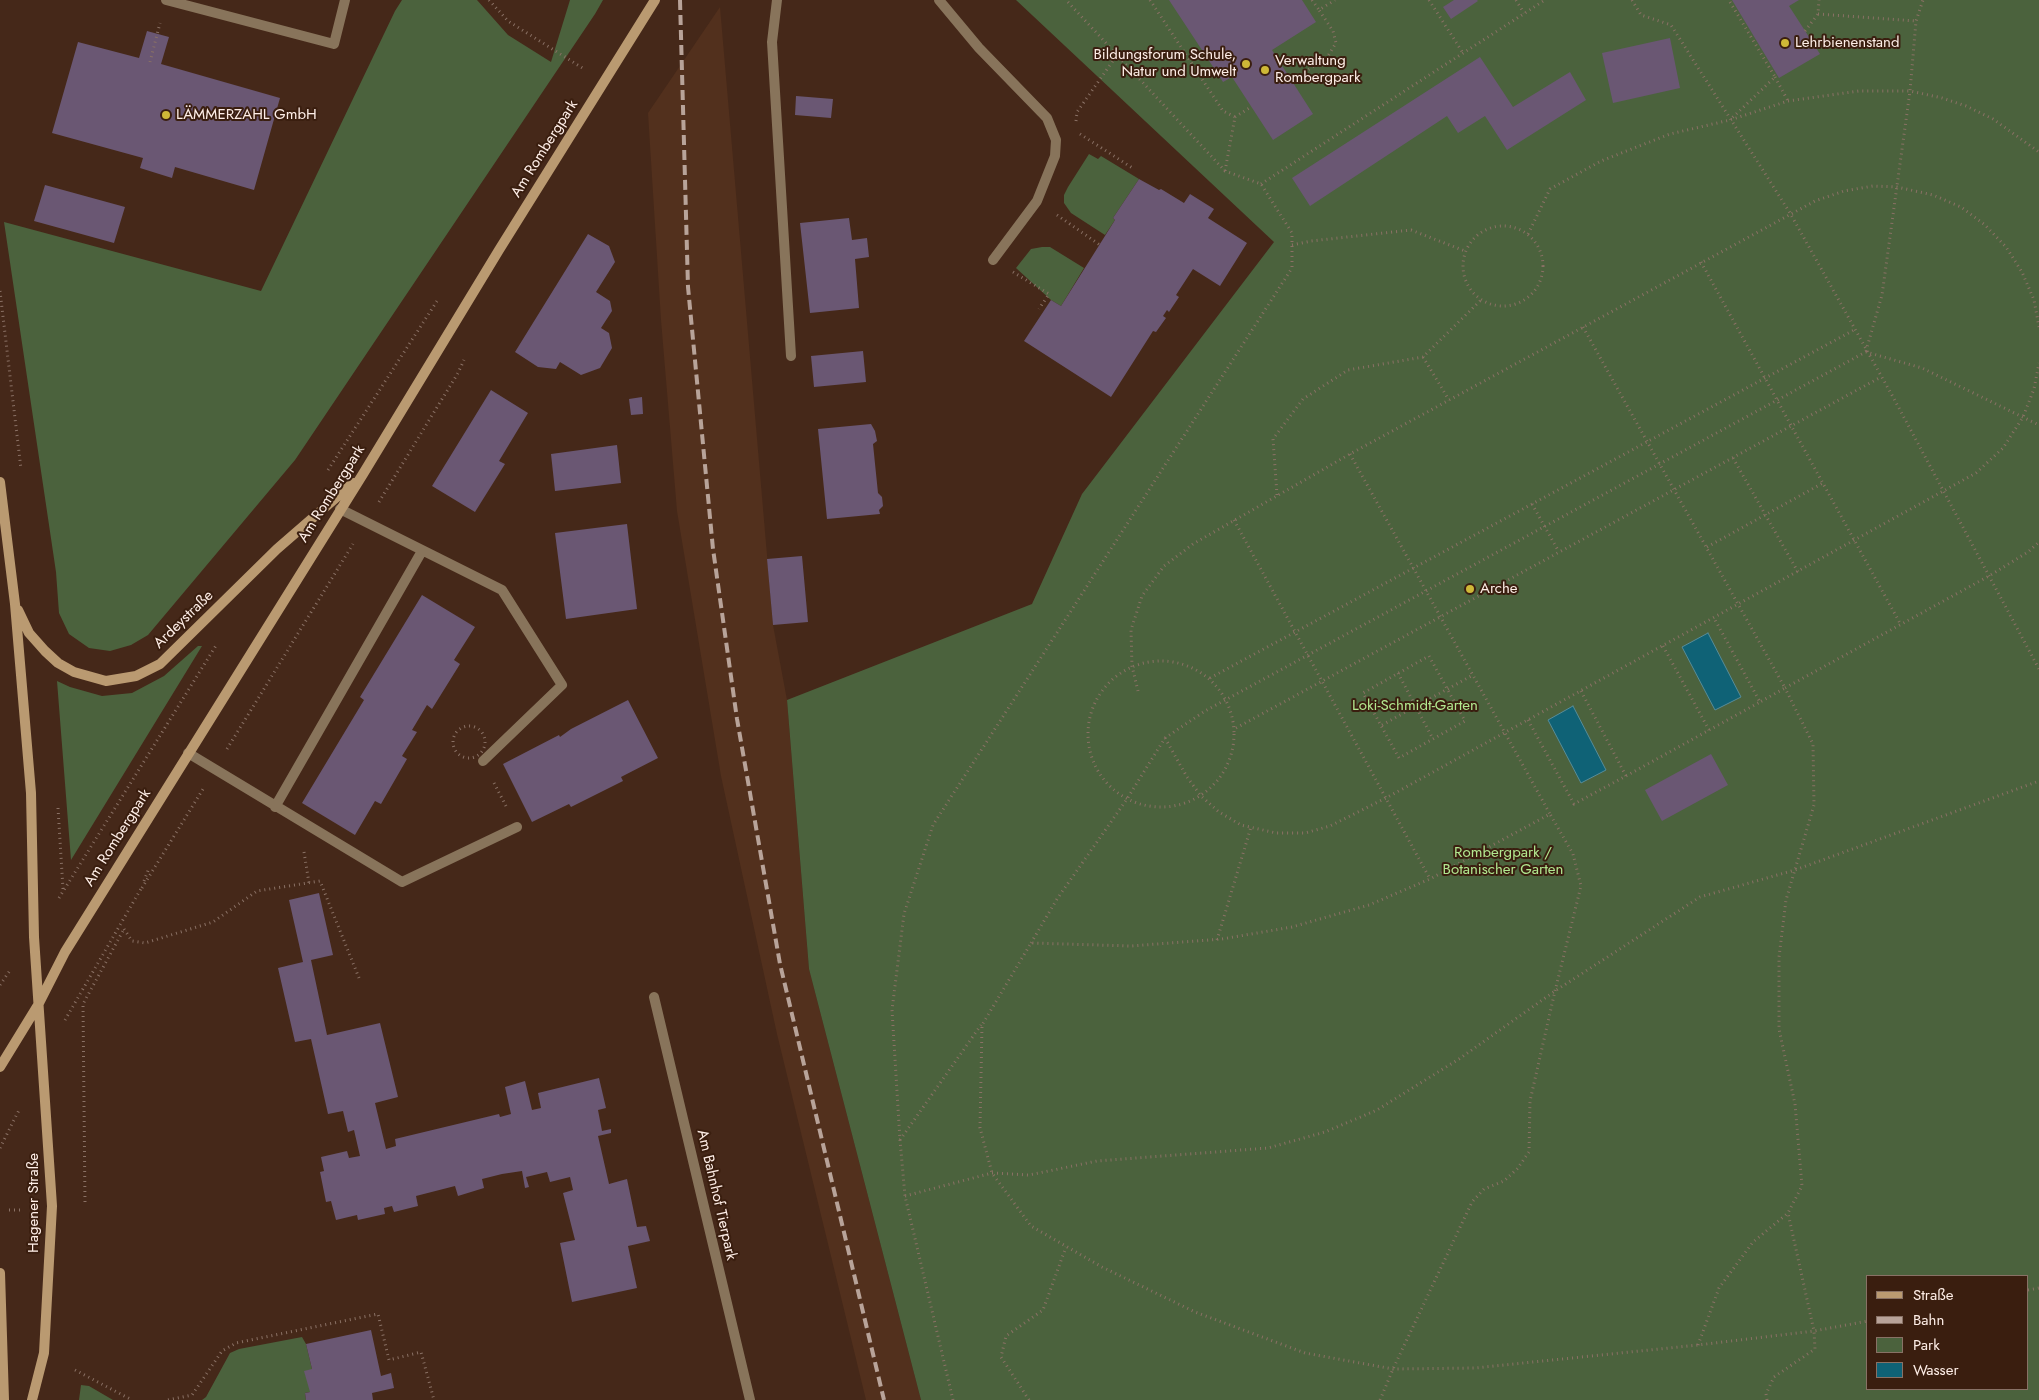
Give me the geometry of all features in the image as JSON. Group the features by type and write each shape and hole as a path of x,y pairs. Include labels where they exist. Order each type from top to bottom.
{"main road":[{"name":"Am Rombergpark","path":"0,1067 38,1005 65,952 655,0"},
{"name":"Ardeystraße","path":"15,604 29,633 58,662 74,672 106,681 136,676 160,664 277,549 363,474"},
{"name":"Ardeystraße","path":"0,482 15,604 31,793 34,937 38,1005"},
{"name":"Hagener Straße","path":"32,1400 44,1353 52,1206 38,1005"},
{"path":"0,1273 4,1400"}],"street":[{"path":"166,0 334,44 345,0"},
{"path":"776,0 773,52 791,356"},
{"path":"939,0 980,48 1047,118 1056,140 1055,156 1037,201 993,260"},
{"path":"340,509 502,590 562,686 482,758"},
{"path":"275,807 422,551"},
{"path":"188,753 402,882 517,826"},
{"name":"Am Bahnhof Tierpark","path":"654,997 750,1400"}],"path":[{"path":"489,0 508,21 589,72"},
{"path":"953,1400 905,1196 892,1010 904,914 933,825 1292,268 1292,233 1260,184 1225,171 1066,0"},
{"path":"1150,0 1224,111 1235,117"},
{"path":"1292,81 1328,56 1336,43 1333,31 1312,0"},
{"path":"1319,10 1334,0"},
{"path":"1429,0 1463,53"},
{"path":"1516,0 1524,13"},
{"path":"1260,184 1545,0"},
{"path":"1632,0 1640,15 1671,25 1790,213 2039,668"},
{"path":"1805,31 1818,14 1819,0"},
{"path":"1866,352 1882,295 1910,91 1916,21 1922,0"},
{"path":"1730,2 1788,101"},
{"path":"1818,14 1916,21"},
{"path":"150,62 157,34"},
{"path":"1076,132 1077,112 1117,55"},
{"path":"1730,120 1775,77"},
{"path":"1528,234 1550,189 1601,161 1670,134 1730,120 1788,101 1860,91 1910,91 1942,98 1966,106 1993,119 2039,152"},
{"path":"1225,171 1235,117 1250,106"},
{"path":"1052,129 1076,132 1134,169"},
{"path":"1138,691 1132,666 1131,630 1142,596 1164,566 1193,544 1350,454 1815,200 1844,191 1874,186 1897,187 1933,195 1961,207 1985,225 2006,247 2022,272 2034,300 2039,327"},
{"path":"1037,201 1100,245"},
{"path":"1496,225 1510,225 1528,234 1540,249 1543,261 1542,274 1538,286 1529,296 1518,303 1506,306 1493,305 1481,300 1471,290 1464,278 1462,264 1465,251 1472,239 1483,230 1496,225"},
{"path":"1292,245 1311,241 1411,230 1465,251"},
{"path":"993,260 1049,294 1039,309"},
{"path":"1701,262 1901,625"},
{"path":"1277,495 1274,439 1303,399 1348,370 1423,357 1481,300"},
{"path":"1584,327 1740,604 1813,744 1814,804 1786,900 1779,957 1779,1029 1795,1104 1802,1186 1788,1214 1753,1242 1719,1288 1698,1345"},
{"path":"1210,678 1854,330"},
{"path":"900,1140 982,1025 1057,899 1127,799 1165,738 1227,699 1866,352 1922,368 2039,426"},
{"path":"1423,357 1448,400"},
{"path":"1165,738 1186,777 1201,796 1219,812 1242,825 1276,833 1305,833 1330,826 1386,798 1976,473 2003,448 2023,417 2034,390 2039,363"},
{"path":"1236,728 1881,377"},
{"path":"1350,454 1573,854 1581,886 1530,1101 1529,1152 1517,1169 1504,1182 1484,1189 1472,1202 1380,1400"},
{"path":"1733,458 1798,572"},
{"path":"1707,547 1822,483"},
{"path":"1532,504 1559,552"},
{"path":"1234,520 1430,879"},
{"path":"1528,720 1574,804 1989,576 2028,552 2039,542"},
{"path":"1714,618 1760,702"},
{"path":"1663,646 1709,730"},
{"path":"1429,656 1465,721 1399,758 1363,693 1398,673 1429,656"},
{"path":"1159,660 1186,664 1210,678 1227,699 1236,728 1233,750 1222,777 1201,796 1177,806 1151,807 1127,799 1105,782 1091,758 1087,731 1093,704 1109,682 1132,666 1159,660"},
{"path":"1398,673 1433,739"},
{"path":"1382,725 1473,675"},
{"path":"1580,691 1626,776"},
{"path":"482,758 517,826"},
{"path":"905,1196 992,1173 1029,1175 1097,1162 1268,1148 1326,1132 1377,1110 1459,1060 1555,990 1700,897 1795,870 2039,781"},
{"path":"1031,943 1131,946 1217,940 1292,927 1369,905 1430,879 1550,814"},
{"path":"1217,940 1251,827"},
{"path":"85,1202 83,1004 124,928 132,941 145,944 213,922 257,891 320,881 359,978"},
{"path":"74,1002 83,1004"},
{"path":"982,1025 980,1128 992,1173 1030,1226 1102,1267 1195,1312 1305,1353 1393,1369 1475,1368 1698,1345 1866,1321"},
{"path":"9,1210 24,1210"},
{"path":"1768,1400 1766,1394 1774,1377 1815,1349 1814,1330 1788,1214"},
{"path":"1029,1400 1001,1357 1006,1336 1043,1310 1066,1247"},
{"path":"168,1400 192,1395 222,1351 236,1343 378,1314 389,1360 421,1352 434,1400"},
{"path":"75,1370 132,1400"}],"shaded area":[{"path":"720,7 773,625 787,700 809,969 921,1400 866,1400 777,1034 721,776 677,511 661,320 648,113"}],"green space":[{"path":"402,0 477,0 508,35 551,62 570,0 603,0 295,460 148,635 131,645 110,651 89,648 69,634 59,613 56,572 4,222 261,291 395,11"},
{"name":"Rombergpark / Botanischer Garten","path":"1016,0 2039,0 2039,1400 921,1400 809,969 787,700 1032,604 1082,494 1274,242"},
{"path":"1089,154 1098,159 1101,156 1139,179 1113,218 1115,220 1105,235 1071,213 1064,203 1064,195 1068,187"},
{"path":"1050,247 1084,268 1061,306 1051,300 1016,268 1031,249"},
{"path":"198,646 202,646 71,860 57,681 70,687 102,696 132,693 164,676"},
{"path":"302,1337 306,1344 312,1369 310,1392 305,1393 306,1400 202,1400 206,1397 230,1353 239,1349"},
{"path":"81,1385 89,1386 113,1400 79,1400"}],"water":[{"path":"1708,633 1741,697 1715,710 1682,647"},
{"path":"1573,706 1606,770 1581,783 1548,720"}],"building":[{"name":"Bildungsforum Schule, Natur und Umwelt","path":"1169,0 1302,0 1316,22 1272,50 1313,114 1273,140 1232,77 1223,82"},
{"path":"1454,0 1478,1 1451,19 1443,7"},
{"name":"Lehrbienenstand","path":"1732,0 1799,0 1789,6 1820,54 1779,78"},
{"name":"LÄMMERZAHL GmbH","path":"147,31 169,37 161,64 280,98 254,190 175,167 172,178 140,168 143,158 52,133 78,42 139,58"},
{"path":"1670,38 1680,88 1613,103 1602,53"},
{"path":"1480,57 1513,107 1570,72 1586,100 1507,150 1485,116 1458,133 1447,116 1310,206 1292,178"},
{"path":"796,96 833,99 831,118 795,115"},
{"path":"1139,179 1159,190 1161,189 1184,203 1190,194 1214,209 1208,218 1247,243 1220,286 1193,269 1176,295 1179,297 1169,312 1167,310 1163,316 1166,318 1156,332 1153,331 1111,397 1024,341 1051,300 1061,306 1115,220 1113,218"},
{"path":"45,185 125,207 114,243 34,221"},
{"path":"849,218 852,240 867,238 869,257 855,259 859,308 810,313 800,223"},
{"path":"588,234 609,246 615,262 596,292 610,301 612,311 601,328 609,333 612,348 600,368 581,375 560,362 556,369 538,367 515,352"},
{"path":"863,351 866,382 814,387 811,356"},
{"path":"491,390 528,413 499,461 505,464 475,512 432,486"},
{"path":"642,397 643,414 631,415 629,399"},
{"path":"871,424 877,441 873,444 878,493 882,497 883,506 879,510 880,514 827,519 818,429"},
{"path":"617,445 621,483 555,491 551,454"},
{"path":"627,524 637,609 566,619 555,533"},
{"path":"802,556 808,622 773,625 767,559"},
{"path":"422,595 475,627 454,660 460,664 432,709 427,705 412,730 417,732 402,756 407,759 381,804 375,801 355,835 302,803 364,700 360,697"},
{"path":"628,700 658,758 621,777 623,781 571,807 569,804 532,822 503,764 559,735 560,737 571,729"},
{"path":"1711,754 1728,785 1662,821 1645,790"},
{"path":"319,893 333,955 311,960 327,1035 380,1023 398,1097 375,1103 386,1149 396,1146 395,1139 499,1114 500,1117 511,1114 505,1087 525,1081 532,1110 541,1108 538,1093 599,1078 606,1108 598,1110 602,1131 611,1129 611,1133 598,1136 609,1184 627,1179 637,1227 646,1226 650,1241 628,1246 637,1288 572,1302 560,1243 575,1240 563,1193 573,1190 570,1177 550,1182 547,1172 526,1177 529,1187 525,1188 522,1171 502,1174 482,1179 484,1188 458,1196 455,1186 416,1196 418,1206 394,1212 392,1206 384,1208 385,1214 358,1220 357,1215 336,1220 331,1201 326,1202 320,1172 324,1171 321,1157 347,1151 349,1158 360,1156 354,1130 348,1132 343,1111 328,1114 311,1039 295,1042 278,968 303,962 289,900"},
{"path":"371,1330 381,1376 391,1373 394,1388 372,1393 373,1400 306,1400 305,1393 310,1392 304,1371 312,1369 306,1344"}],"railway":[{"path":"680,0 688,287 713,549 737,719 780,964 884,1400"}],"place":[{"name":"Lehrbienenstand","path":"1785,43"},
{"name":"Bildungsforum Schule, Natur und Umwelt","path":"1246,64"},
{"name":"Verwaltung Rombergpark","path":"1265,70"},
{"name":"LÄMMERZAHL GmbH","path":"166,115"},
{"name":"Arche","path":"1470,589"}],"park label":[{"name":"Loki-Schmidt-Garten","path":"1415,706"}]}
